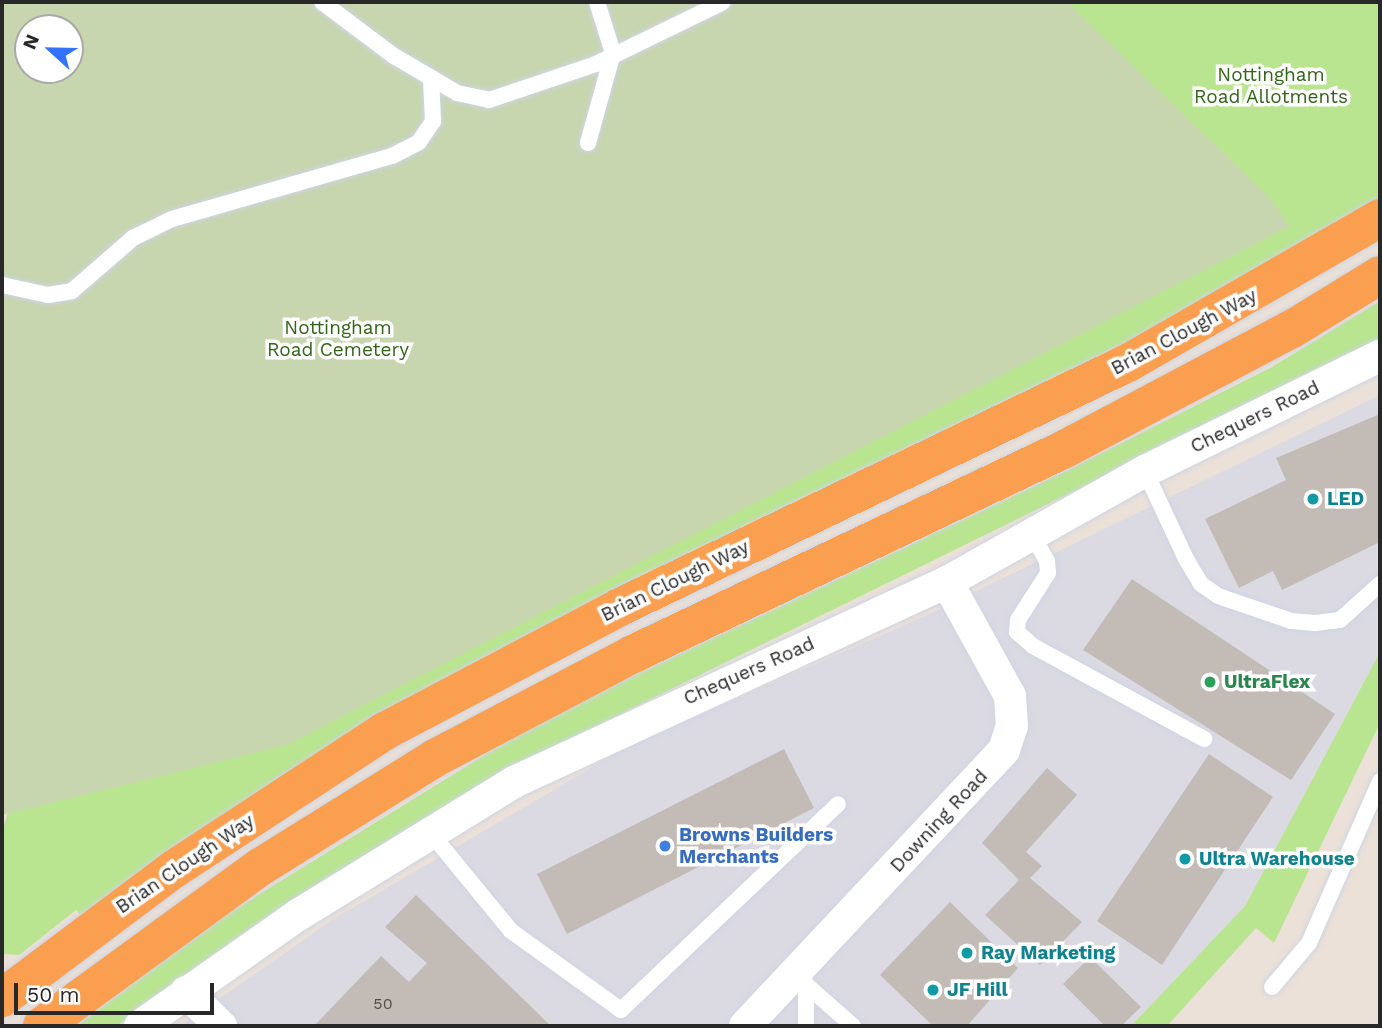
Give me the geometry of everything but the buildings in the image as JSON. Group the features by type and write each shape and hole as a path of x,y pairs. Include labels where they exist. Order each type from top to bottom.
{"highway":[{"name":"Brian Clough Way","path":"2,998 174,869 386,731 620,607 1128,363 1380,218"},
{"path":"43,1026 260,867 435,758 621,659 1063,450 1292,329 1380,275"}],"street":[{"name":"Chequers Road","path":"140,1026 186,992 429,831 586,747 947,582 1145,471 1380,356"},
{"name":"Downing Road","path":"745,1026 800,979 1004,750 1012,726 1010,696 947,582"},
{"path":"186,992 221,1026"}],"lane":[{"path":"322,2 362,37 431,78 457,93 489,100 555,81 723,2"},
{"path":"588,143 613,53 597,2"},
{"path":"2,285 48,295 72,291 133,238 172,219 392,156 419,142 433,121 431,78"},
{"path":"1145,471 1186,559 1201,584 1218,596 1291,621 1315,623 1340,620 1380,584"},
{"path":"1033,536 1047,561 1048,573 1018,620 1017,632 1033,646 1204,739"},
{"path":"1272,987 1309,943 1380,781"},
{"path":"429,831 511,931 621,1010 838,804"},
{"path":"800,979 806,1026"},
{"path":"800,979 853,1026"}],"shaded area":[{"path":"1380,395 1380,652 1245,906 1131,1026 180,1026 332,920 625,748 921,618"}],"green space":[{"name":"Nottingham Road Cemetery","path":"2,2 1067,2 1268,196 1290,226 287,745 2,815"},
{"name":"Nottingham Road Allotments","path":"1038,2 1380,2 1380,198 1109,354 489,654 262,790 82,916 76,910 19,955 2,954 2,832 14,793"},
{"path":"1380,301 1380,341 551,748 307,893 116,1026 77,1026 221,918 493,750 599,692 1062,473 1272,367"},
{"path":"1380,652 1380,723 1274,943 1256,928 1167,1026 1131,1026 1245,906"}],"place":[{"name":"LED","path":"1313,499"},
{"name":"UltraFlex","path":"1210,682"},
{"name":"Browns Builders Merchants","path":"665,846"},
{"name":"Ultra Warehouse","path":"1185,859"},
{"name":"Ray Marketing","path":"967,953"},
{"name":"JF Hill","path":"933,990"}]}
